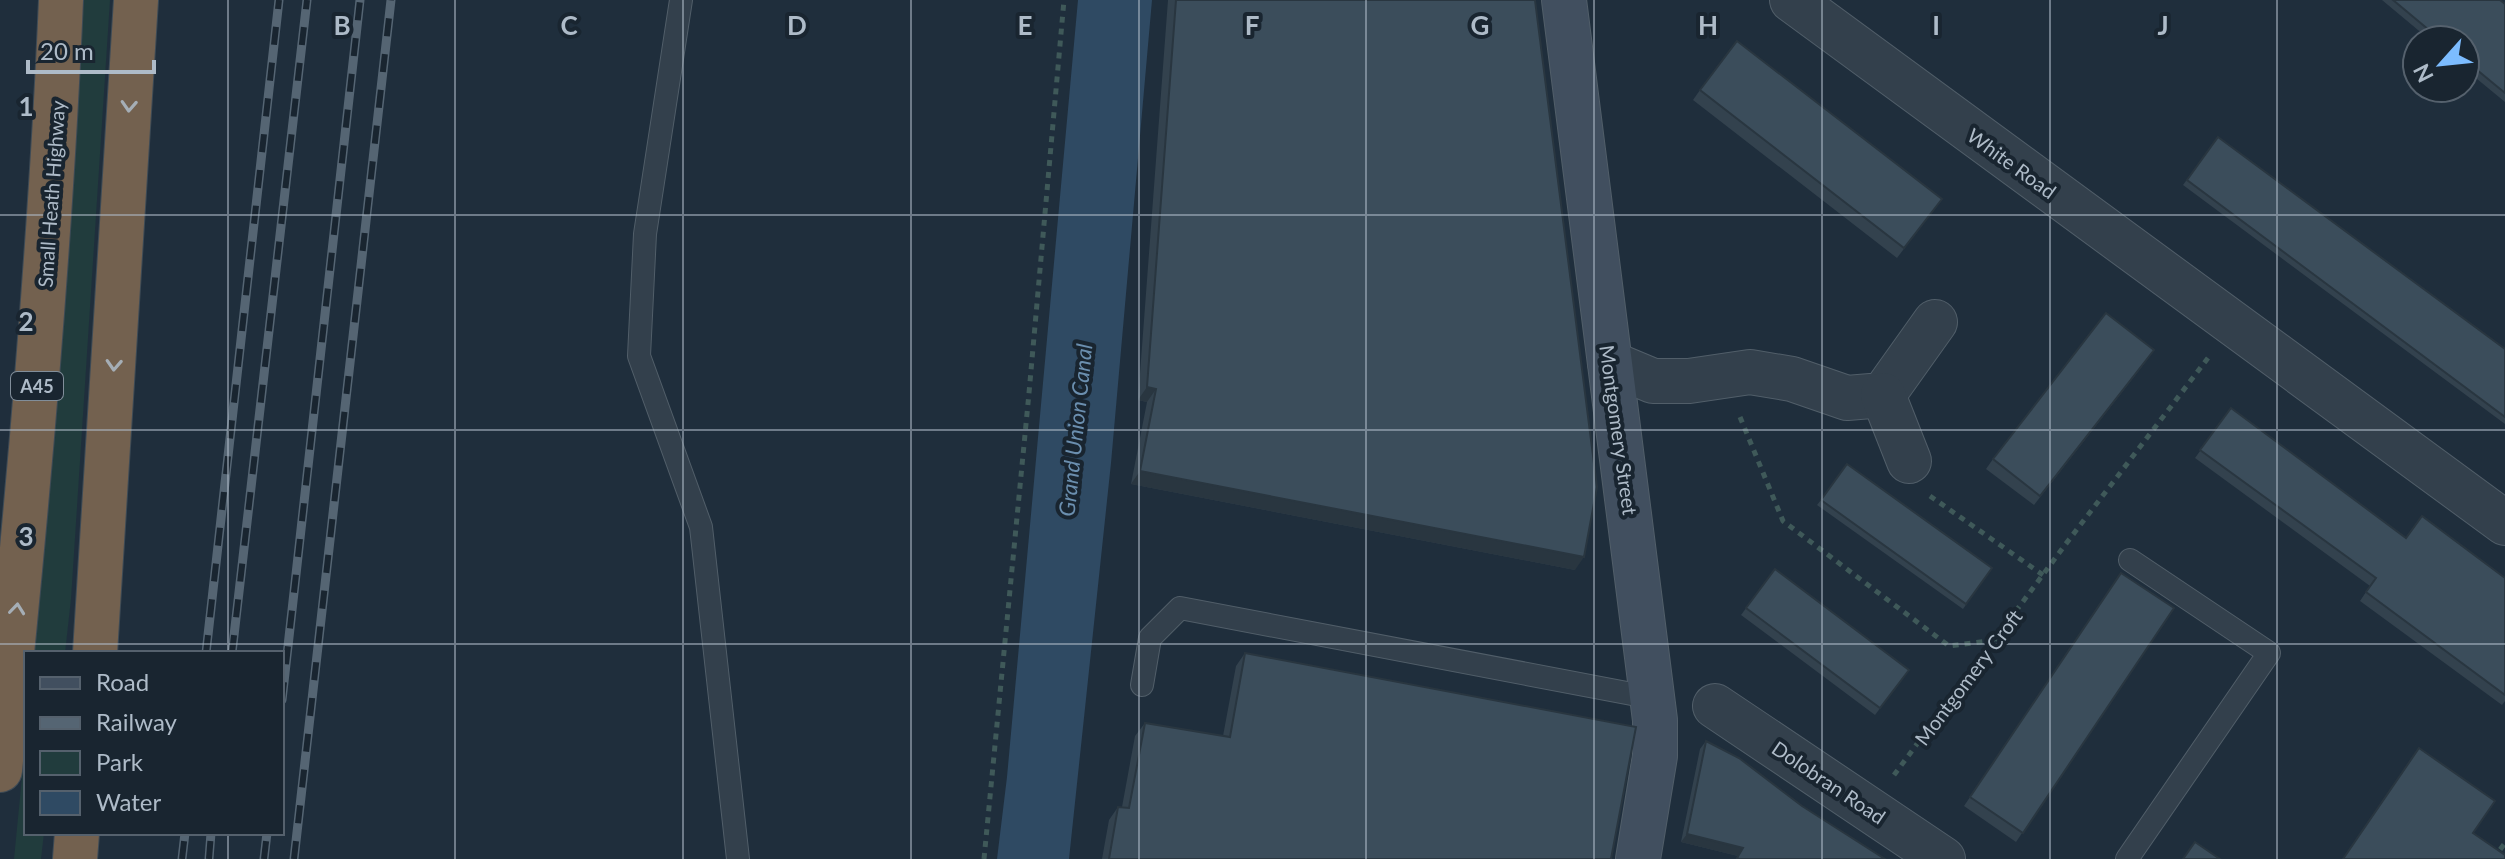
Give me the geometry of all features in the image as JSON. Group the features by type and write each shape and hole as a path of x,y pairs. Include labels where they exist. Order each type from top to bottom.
{"highway":[{"name":"Small Heath Highway","path":"0,770 32,459 53,185 61,0"},
{"path":"95,651 136,0"},
{"path":"75,859 77,835"}],"street":[{"name":"Montgomery Street","path":"1564,0 1653,698 1655,756 1638,859"},
{"name":"White Road","path":"1792,0 2505,523"},
{"path":"1610,363 1653,381 1689,381 1750,372 1792,379 1847,398 1883,395 1935,322"},
{"path":"1883,395 1909,461"},
{"name":"Dolobran Road","path":"1715,706 1943,859"}],"lane":[{"path":"681,0 645,234 639,356 701,527 738,859"},
{"path":"2127,859 2269,653 2130,560"},
{"path":"1142,685 1150,638 1180,608 1653,698"}],"path":[{"path":"984,859 1064,0"},
{"name":"Montgomery Croft","path":"1870,808 2232,325"},
{"path":"1722,376 1783,521 1949,646 1996,640"},
{"path":"1909,461 1932,499 2043,575"},
{"path":"2493,859 2505,843"}],"green space":[{"path":"84,0 110,0 65,651 34,651"},
{"path":"24,756 24,835 44,835 41,859 14,859"}],"water":[{"name":"Grand Union Canal","path":"1078,0 1152,0 1111,463 1069,859 997,859 1007,777"}],"building":[{"path":"1176,0 1535,0 1597,487 1584,557 1140,471 1156,389 1147,387"},
{"path":"2393,0 2500,0 2505,4 2505,93 2481,73 2481,24 2422,24"},
{"path":"1737,41 1942,199 1904,248 1700,90"},
{"path":"2218,137 2505,349 2505,417 2187,180"},
{"path":"2106,313 2154,350 2040,496 1993,459"},
{"path":"2231,408 2406,538 2422,516 2505,578 2505,695 2366,592 2376,578 2200,450"},
{"path":"1847,464 1992,568 1966,604 1821,500"},
{"path":"1775,569 1909,670 1880,708 1746,608"},
{"path":"2121,573 2174,608 2023,833 1970,797"},
{"path":"1245,653 1636,727 1611,859 1109,859 1118,807 1129,808 1145,723 1230,737"},
{"path":"1706,741 1739,758 1802,806 1885,859 1739,859 1743,848 1687,834"},
{"path":"2419,748 2495,801 2473,833 2505,855 2505,859 2343,859"},
{"path":"2195,842 2220,859 2183,859"}],"railway":[{"path":"206,651 279,0"},
{"path":"232,651 307,0"},
{"path":"284,682 360,0"},
{"path":"294,859 391,0"},
{"path":"182,859 185,835"},
{"path":"209,859 211,835"},
{"path":"264,859 267,835"}]}
